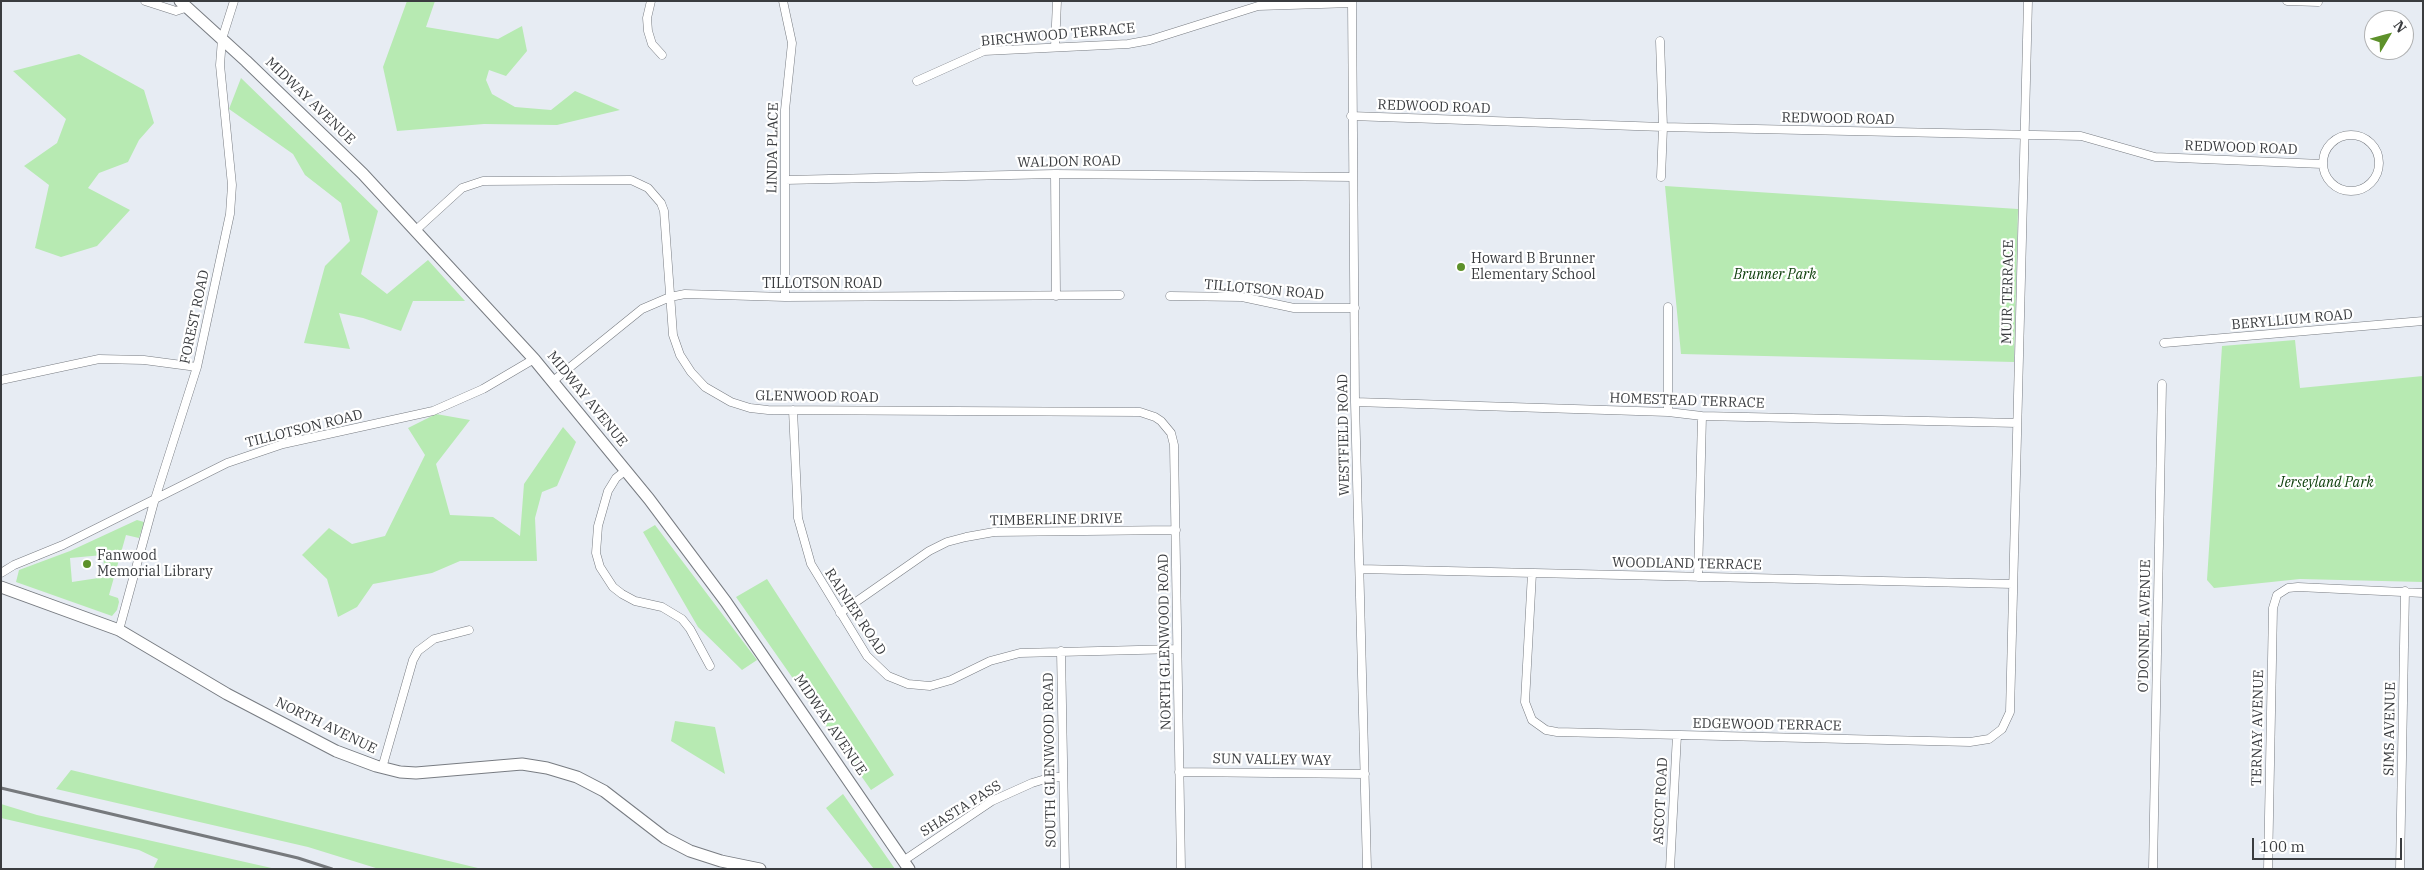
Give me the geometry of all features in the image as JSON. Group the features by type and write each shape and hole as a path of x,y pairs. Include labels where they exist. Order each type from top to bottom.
{"main road":[{"name":"MIDWAY AVENUE","path":"184,4 334,144 416,230 553,381 685,546 761,650 906,865"},
{"name":"NORTH AVENUE","path":"1,587 119,630 336,751 382,768 400,772 508,764 547,768 577,777 604,791 665,838 690,851 722,861 760,869"}],"street":[{"path":"145,1 176,11 184,4"},
{"name":"FOREST ROAD","path":"119,630 154,502 197,368 230,214 232,185 220,64 222,39 234,1"},
{"path":"651,1 647,18 648,31 652,44 662,55"},
{"name":"LINDA PLACE","path":"783,1 792,43 784,110 785,297"},
{"path":"1055,47 1057,1"},
{"name":"MUIR TERRACE","path":"2013,584 2028,1"},
{"path":"2287,1 2318,2"},
{"name":"BIRCHWOOD TERRACE","path":"917,81 984,52 1128,44 1150,40 1258,6 1352,2"},
{"name":"WESTFIELD ROAD","path":"1352,2 1351,116 1356,402 1368,869"},
{"path":"1660,41 1663,127 1661,177"},
{"name":"REDWOOD ROAD","path":"1351,116 1663,127 2081,136 2155,157 2322,164"},
{"path":"2347,135 2356,135 2369,142 2378,154 2379,163 2378,172 2368,186 2348,192 2332,185 2324,173 2322,164 2326,150 2331,142 2347,135"},
{"path":"1055,174 1056,296"},
{"name":"WALDON ROAD","path":"785,180 1055,174 1353,177"},
{"name":"GLENWOOD ROAD","path":"416,230 462,188 482,181 631,180 648,188 661,203 664,211 670,297 676,345 685,364 705,387 722,398 740,406 760,409 1140,412 1159,419"},
{"name":"TILLOTSON ROAD","path":"553,381 631,317 653,304 670,297 696,293 785,297 1120,295"},
{"name":"TILLOTSON ROAD","path":"1170,296 1242,297 1294,308 1355,308"},
{"path":"1668,307 1668,412"},
{"name":"BERYLLIUM ROAD","path":"2164,343 2423,321"},
{"path":"1,380 99,359 144,360 197,368"},
{"name":"TILLOTSON ROAD","path":"1,573 14,565 63,545 154,502 227,463 257,452 318,436 433,411 483,389 534,359"},
{"name":"O'DONNEL AVENUE","path":"2153,869 2162,384"},
{"name":"HOMESTEAD TERRACE","path":"1356,402 1668,412 1702,416 2017,423"},
{"name":"RAINIER ROAD","path":"793,410 798,518 811,564 867,656 876,667 888,676 908,684 937,684 1005,656 1036,651 1177,649"},
{"path":"1698,577 1702,416"},
{"name":"NORTH GLENWOOD ROAD","path":"1159,419 1167,427 1174,445 1181,869"},
{"path":"626,470 616,478 608,491 598,526 596,546 600,567 613,587 622,594 635,601 662,607 682,619 690,629 710,666"},
{"name":"TIMBERLINE DRIVE","path":"840,613 929,552 947,542 966,537 994,532 1176,530"},
{"name":"WOODLAND TERRACE","path":"1360,569 2013,584"},
{"name":"EDGEWOOD TERRACE","path":"1532,573 1525,702 1532,720 1540,727 1552,732 1970,742 1989,739 2002,729 2010,712 2013,584"},
{"name":"TERNAY AVENUE","path":"2268,869 2274,600 2282,591 2298,587 2405,591"},
{"path":"2405,591 2423,593"},
{"name":"SIMS AVENUE","path":"2400,869 2405,591"},
{"path":"382,768 413,660 422,648 434,639 469,630"},
{"name":"SOUTH GLENWOOD ROAD","path":"1061,651 1065,869"},
{"name":"ASCOT ROAD","path":"1670,869 1678,735"},
{"name":"SUN VALLEY WAY","path":"1179,772 1365,774"},
{"name":"SHASTA PASS","path":"906,865 992,801 1032,783 1052,777 1063,777"}],"green space":[{"path":"407,1 435,1 426,27 498,39 522,26 527,51 506,76 489,70 486,80 492,94 515,107 551,110 575,91 620,110 557,125 484,124 397,131 383,67"},
{"path":"79,54 144,90 154,123 139,140 128,162 99,173 88,188 130,210 97,246 61,257 35,248 49,185 24,166 57,143 66,119 13,71"},
{"path":"241,78 378,211 361,274 387,294 428,260 465,301 413,301 401,331 363,318 339,313 350,349 304,343 325,266 350,241 341,203 305,175 293,154 229,109"},
{"name":"Brunner Park","path":"1665,186 2018,209 2014,362 1681,354"},
{"name":"Jerseyland Park","path":"2295,340 2300,388 2423,376 2423,582 2300,579 2214,588 2207,580 2222,346"},
{"path":"436,414 470,420 436,464 450,515 493,517 520,536 524,484 563,427 576,442 557,486 542,492 535,518 537,561 460,561 432,573 373,584 357,607 338,617 327,579 302,555 329,528 352,544 385,536 425,455 408,428"},
{"path":"137,520 144,522 139,538 126,535 109,595 118,598 119,602 117,610 112,616 16,582 19,570 70,551","holes":["103,555 105,577 72,582 70,558"]},
{"path":"655,525 757,660 742,670 698,627 643,532"},
{"path":"767,579 894,775 871,790 736,597"},
{"path":"675,721 715,727 725,774 671,741"},
{"path":"71,770 482,869 379,869 308,847 56,789"},
{"path":"843,794 895,869 874,869 826,808"},
{"path":"1,804 37,815 276,869 153,869 158,859 139,850 1,818"}],"railway":[{"path":"1,788 298,858 332,869"}],"place":[{"name":"Howard B Brunner Elementary School","path":"1461,267"},
{"name":"Fanwood Memorial Library","path":"87,564"}]}
